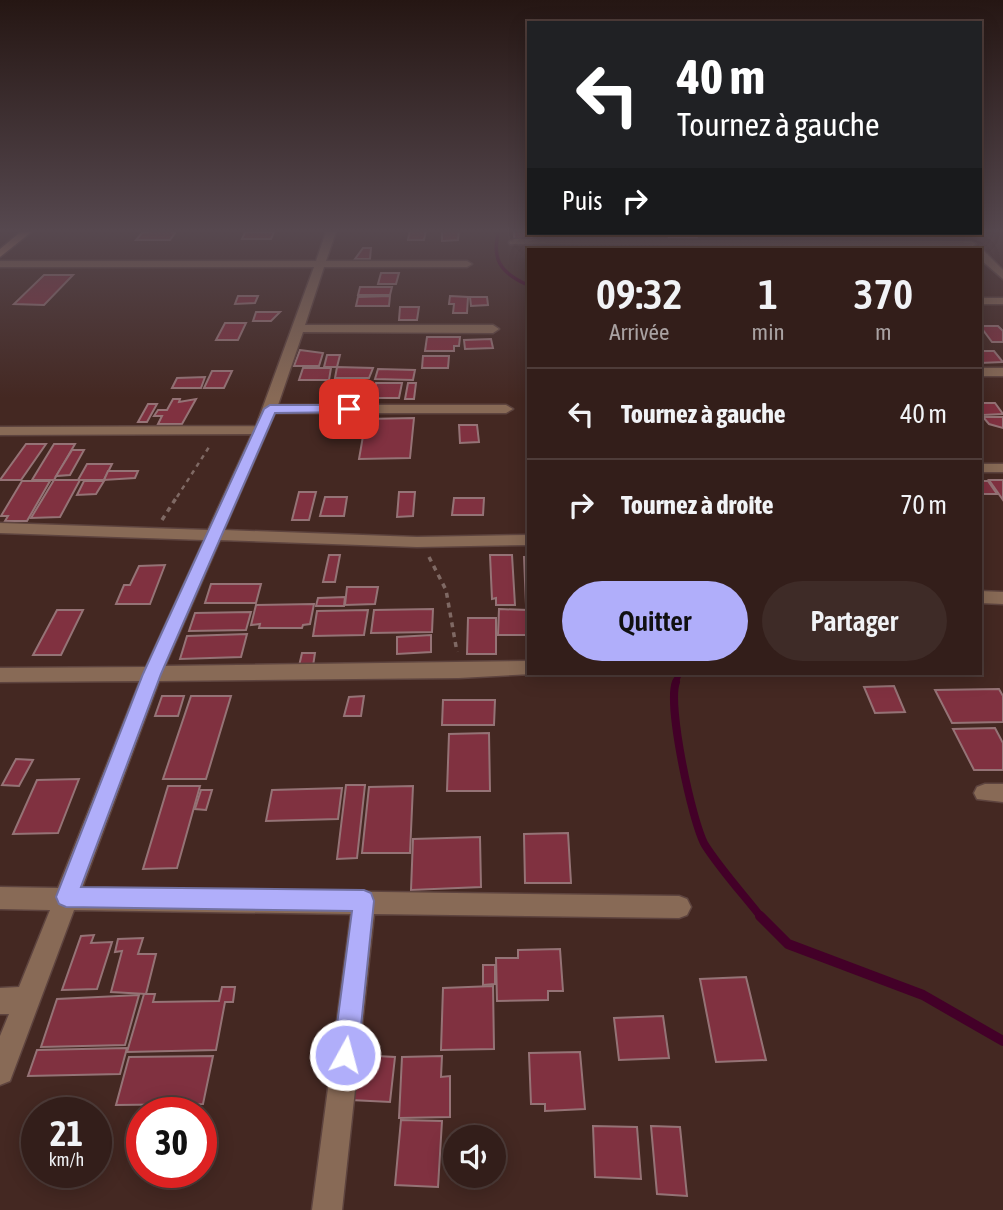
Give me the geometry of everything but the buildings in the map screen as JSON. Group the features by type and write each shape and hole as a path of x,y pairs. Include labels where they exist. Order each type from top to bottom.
{"street":[{"path":"0,1071 152,674 270,409 313,285"},
{"path":"982,301 1003,301"},
{"path":"298,328 493,329"},
{"path":"982,372 1003,372"},
{"path":"270,409 506,408"},
{"path":"0,431 260,430"},
{"path":"982,467 1003,468"},
{"path":"0,528 417,541 527,540"},
{"path":"982,597 1003,597"},
{"path":"0,675 527,668"},
{"path":"0,898 679,906"},
{"path":"327,1210 364,901"},
{"path":"0,1001 27,1000"}],"path":[{"path":"156,532 219,430"},
{"path":"417,541 444,578 449,592 459,671"}],"waterway":[{"path":"675,683 679,675"},
{"path":"676,682 674,695 678,738 700,832 711,854 761,917"},
{"path":"761,917 788,944 923,995 1003,1041"}],"route":[{"path":"345,1055 364,901 66,897 152,674 270,409 349,409"}]}
